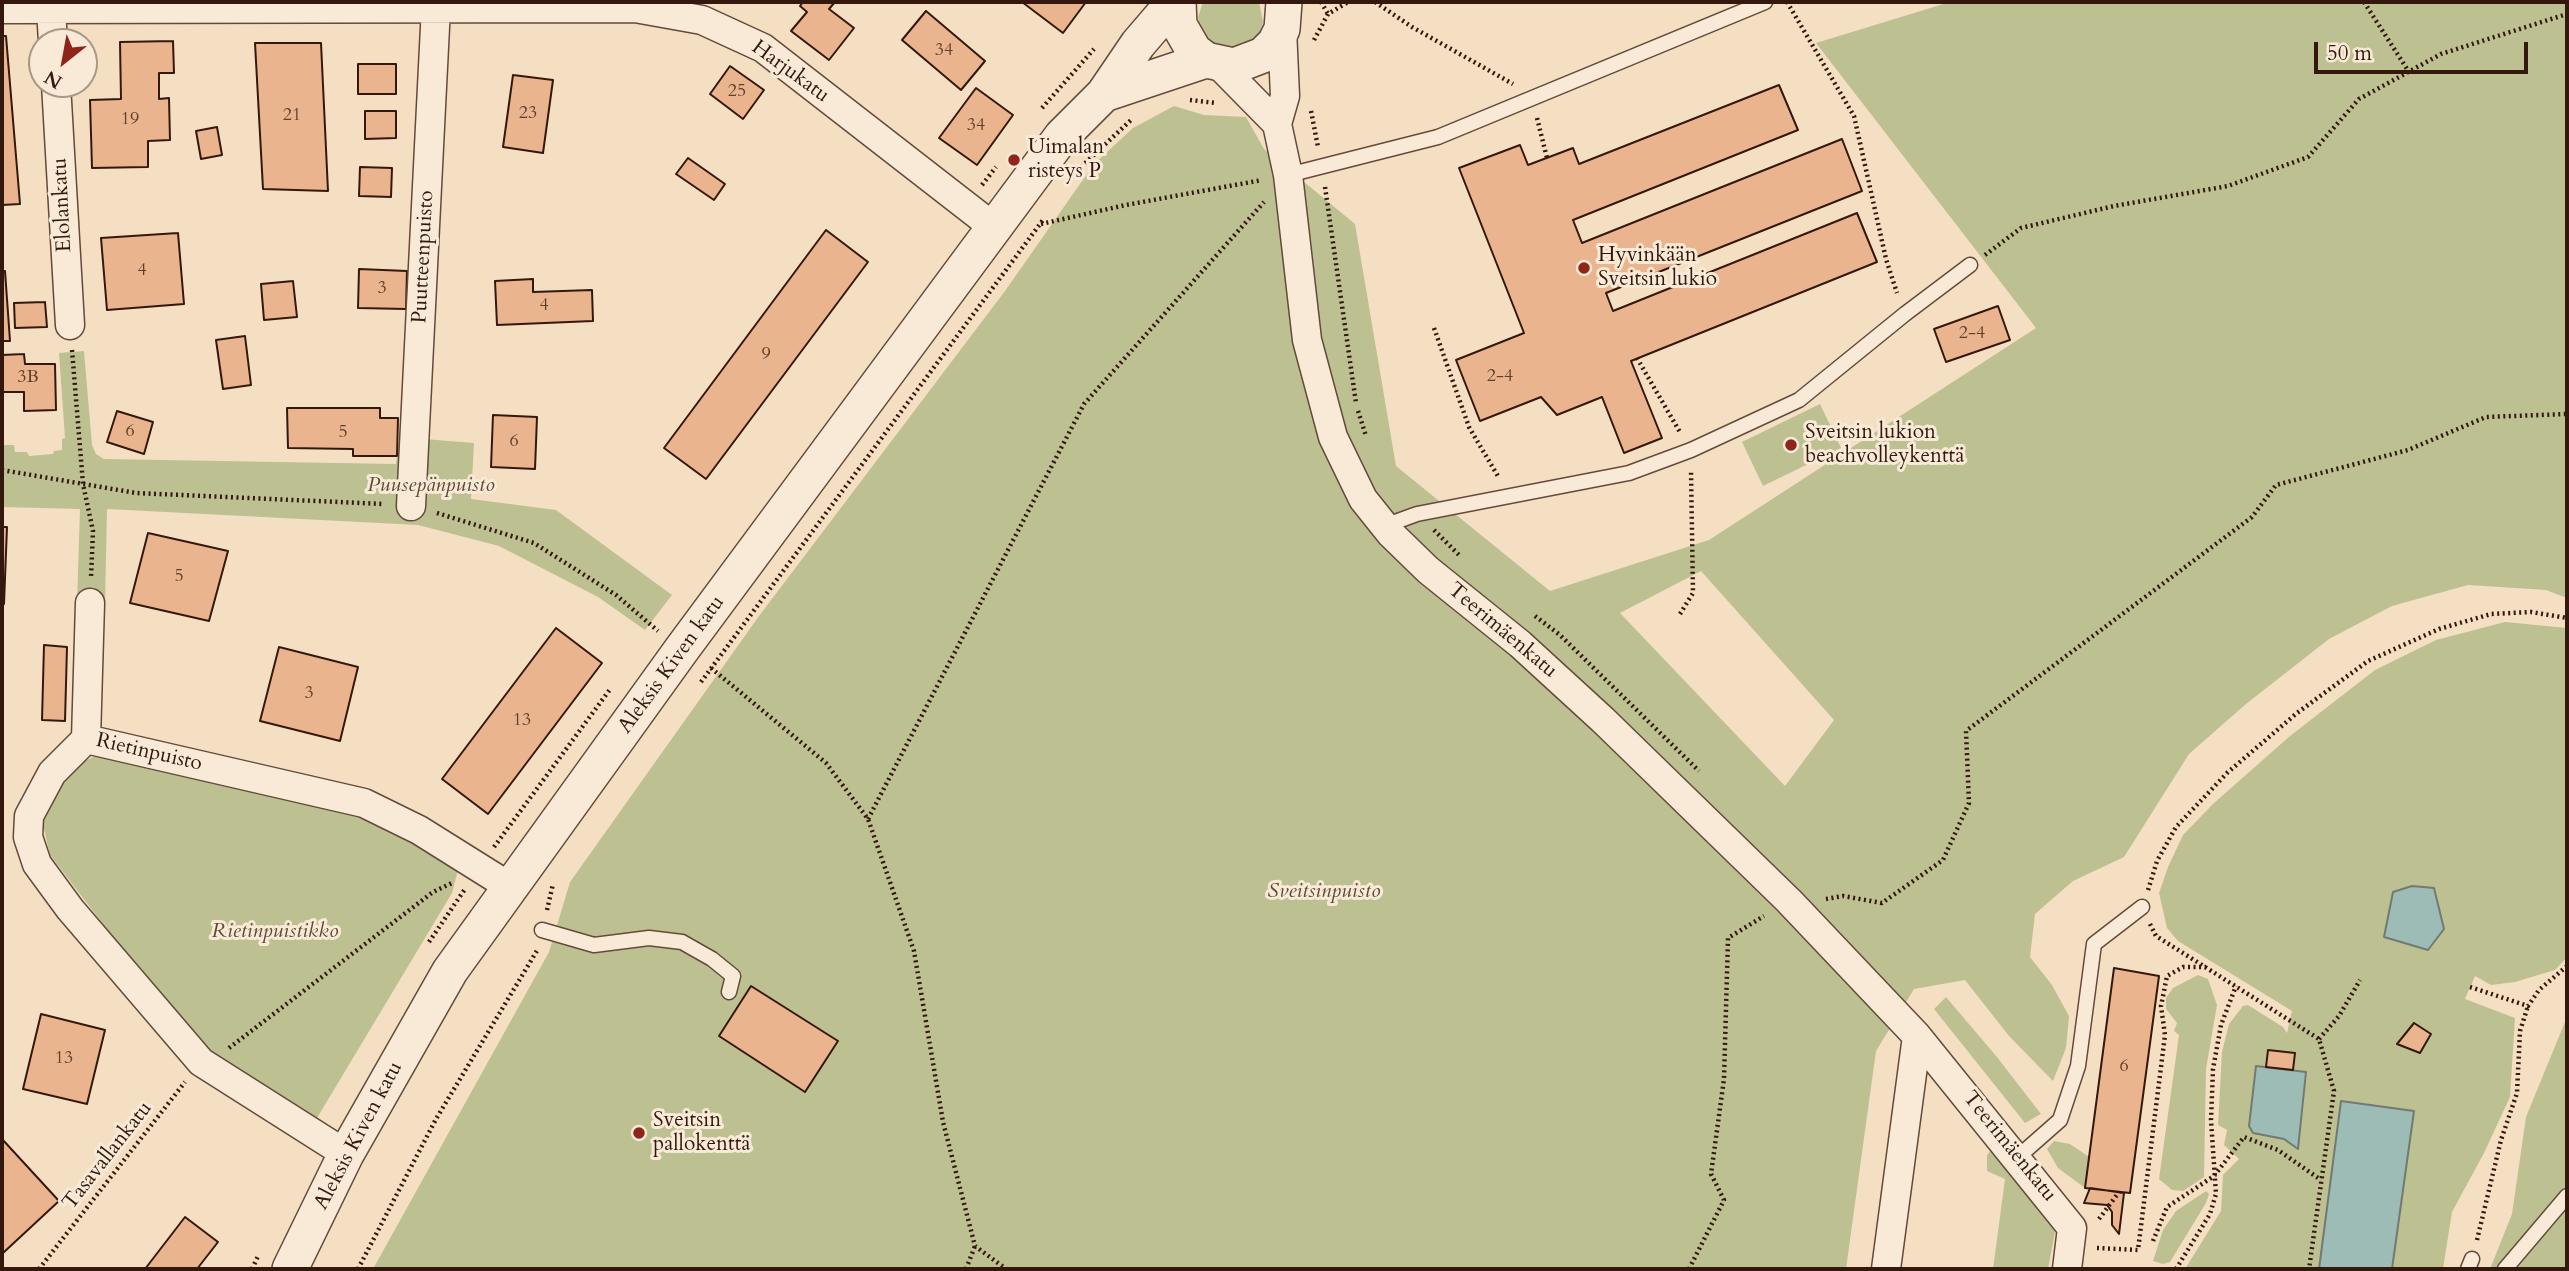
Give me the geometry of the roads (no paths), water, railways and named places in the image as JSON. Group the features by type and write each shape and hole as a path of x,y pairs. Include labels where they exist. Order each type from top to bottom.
{"street":[{"path":"1176,2 1184,39 1277,124"},
{"name":"Aleksis Kiven katu","path":"290,1269 346,1154 450,971 682,649 996,229 1062,136 1104,94 1126,60 1176,2"},
{"name":"Puutteenpuisto","path":"411,506 436,8"},
{"name":"Harjukatu","path":"2,9 635,8 702,20 763,48 996,229"},
{"path":"51,9 52,28"},
{"name":"Aleksis Kiven katu","path":"1104,94 1212,62 1234,66 1256,59 1275,43 1296,13"},
{"name":"Teerimäenkatu","path":"1296,13 1285,96 1277,124 1287,176 1307,340 1319,393 1347,467 1363,499 1384,526 1428,570 1520,644 1603,720 1789,901 1917,1035 2018,1157 2072,1228 2067,1269"},
{"name":"Elolankatu","path":"56,98 70,325"},
{"path":"86,739 90,603"},
{"name":"Rietinpuisto","path":"346,1154 201,1062 70,909 30,848 29,816 52,772 86,739 365,803 419,830 510,887"},
{"path":"1886,1269 1917,1035"}],"lane":[{"path":"1287,176 1438,137 1765,2"},
{"path":"1384,526 1418,514 1629,474 1691,450 1799,400 1970,265"},
{"path":"2018,1157 2060,1120 2078,1066 2094,944 2142,907"},
{"path":"542,930 594,945 649,938 682,942 712,958 733,976 729,992"},
{"path":"2505,1269 2567,1196"}],"water":[{"path":"2412,886 2434,888 2444,929 2428,950 2384,937 2393,892"},
{"path":"2256,1066 2306,1072 2298,1149 2284,1139 2253,1133 2249,1126"},
{"path":"2341,1101 2414,1111 2392,1269 2319,1269"}],"place":[{"name":"Uimalan risteys P","path":"1014,160"},
{"name":"Hyvinkään Sveitsin lukio","path":"1584,268"},
{"name":"Sveitsin lukion beachvolleykenttä","path":"1791,445"},
{"name":"Sveitsin pallokenttä","path":"639,1133"}],"park label":[{"name":"Puusepänpuisto","path":"431,486"},
{"name":"Sveitsinpuisto","path":"1324,892"},
{"name":"Rietinpuistikko","path":"275,932"}]}
